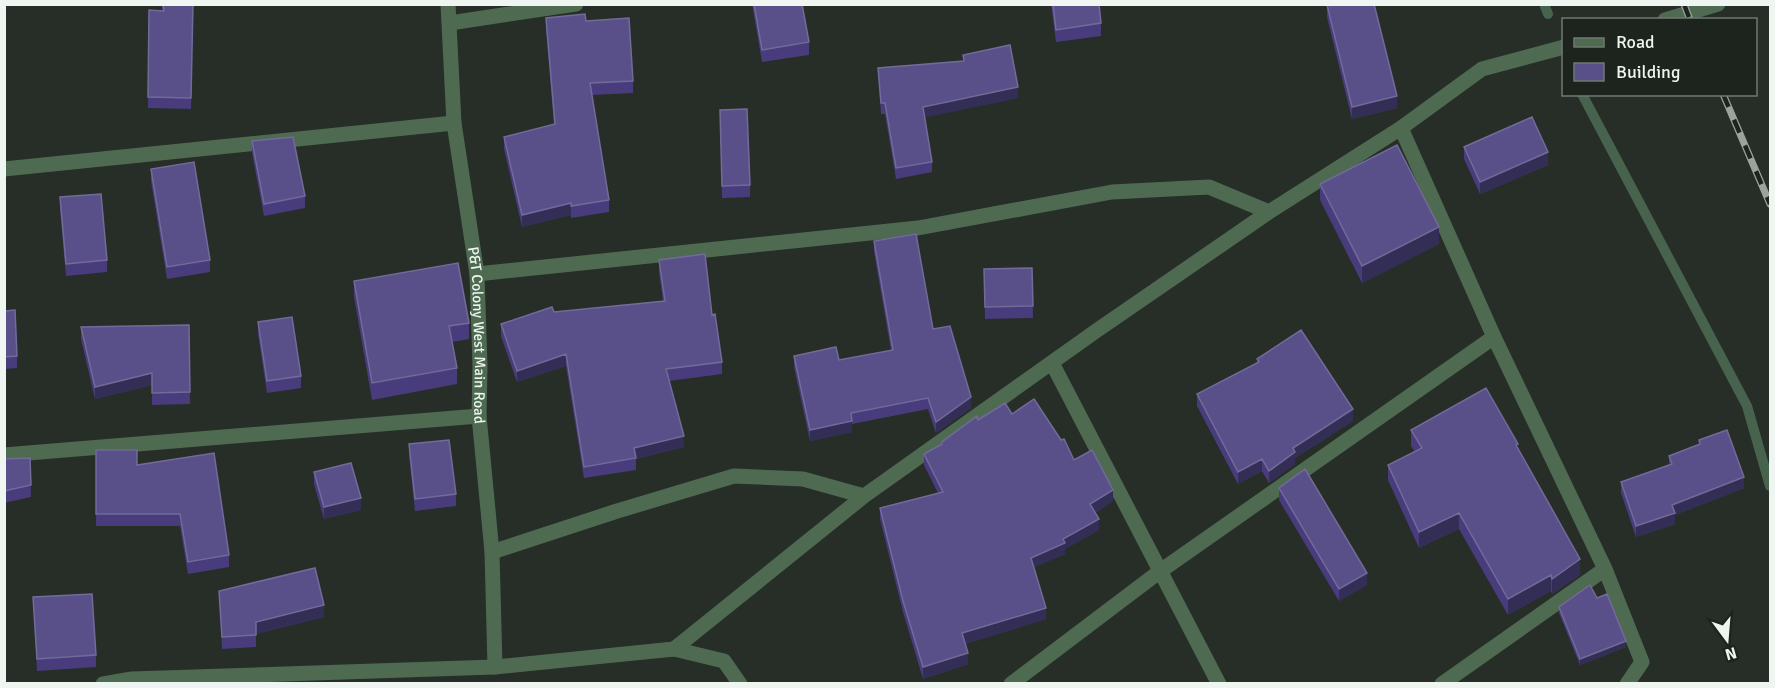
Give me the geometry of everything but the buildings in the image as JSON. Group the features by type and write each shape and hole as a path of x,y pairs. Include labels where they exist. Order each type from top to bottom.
{"street":[{"name":"P&T Colony West Main Road","path":"448,4 454,123 477,274 479,416 492,552 495,667"},
{"path":"450,24 576,4"},
{"path":"1672,18 1718,4"},
{"path":"675,649 864,496 1269,212 1401,128 1482,69 1562,47"},
{"path":"4,169 454,123"},
{"path":"1401,128 1494,337 1605,569 1642,662 1627,684"},
{"path":"477,274 918,228 1112,192 1209,187 1269,212"},
{"path":"1011,684 1159,572 1494,337"},
{"path":"1052,363 1219,684"},
{"path":"4,455 479,416"},
{"path":"492,552 734,476 803,479 864,496"},
{"path":"1442,684 1605,569"},
{"path":"104,684 132,679 217,680 495,667 675,649 724,662 740,684"}],"waterway":[{"path":"1544,4 1548,14"},
{"path":"1583,96 1747,406 1770,486"}],"railway":[{"path":"1684,4 1689,18"},
{"path":"1724,96 1770,204"}]}
